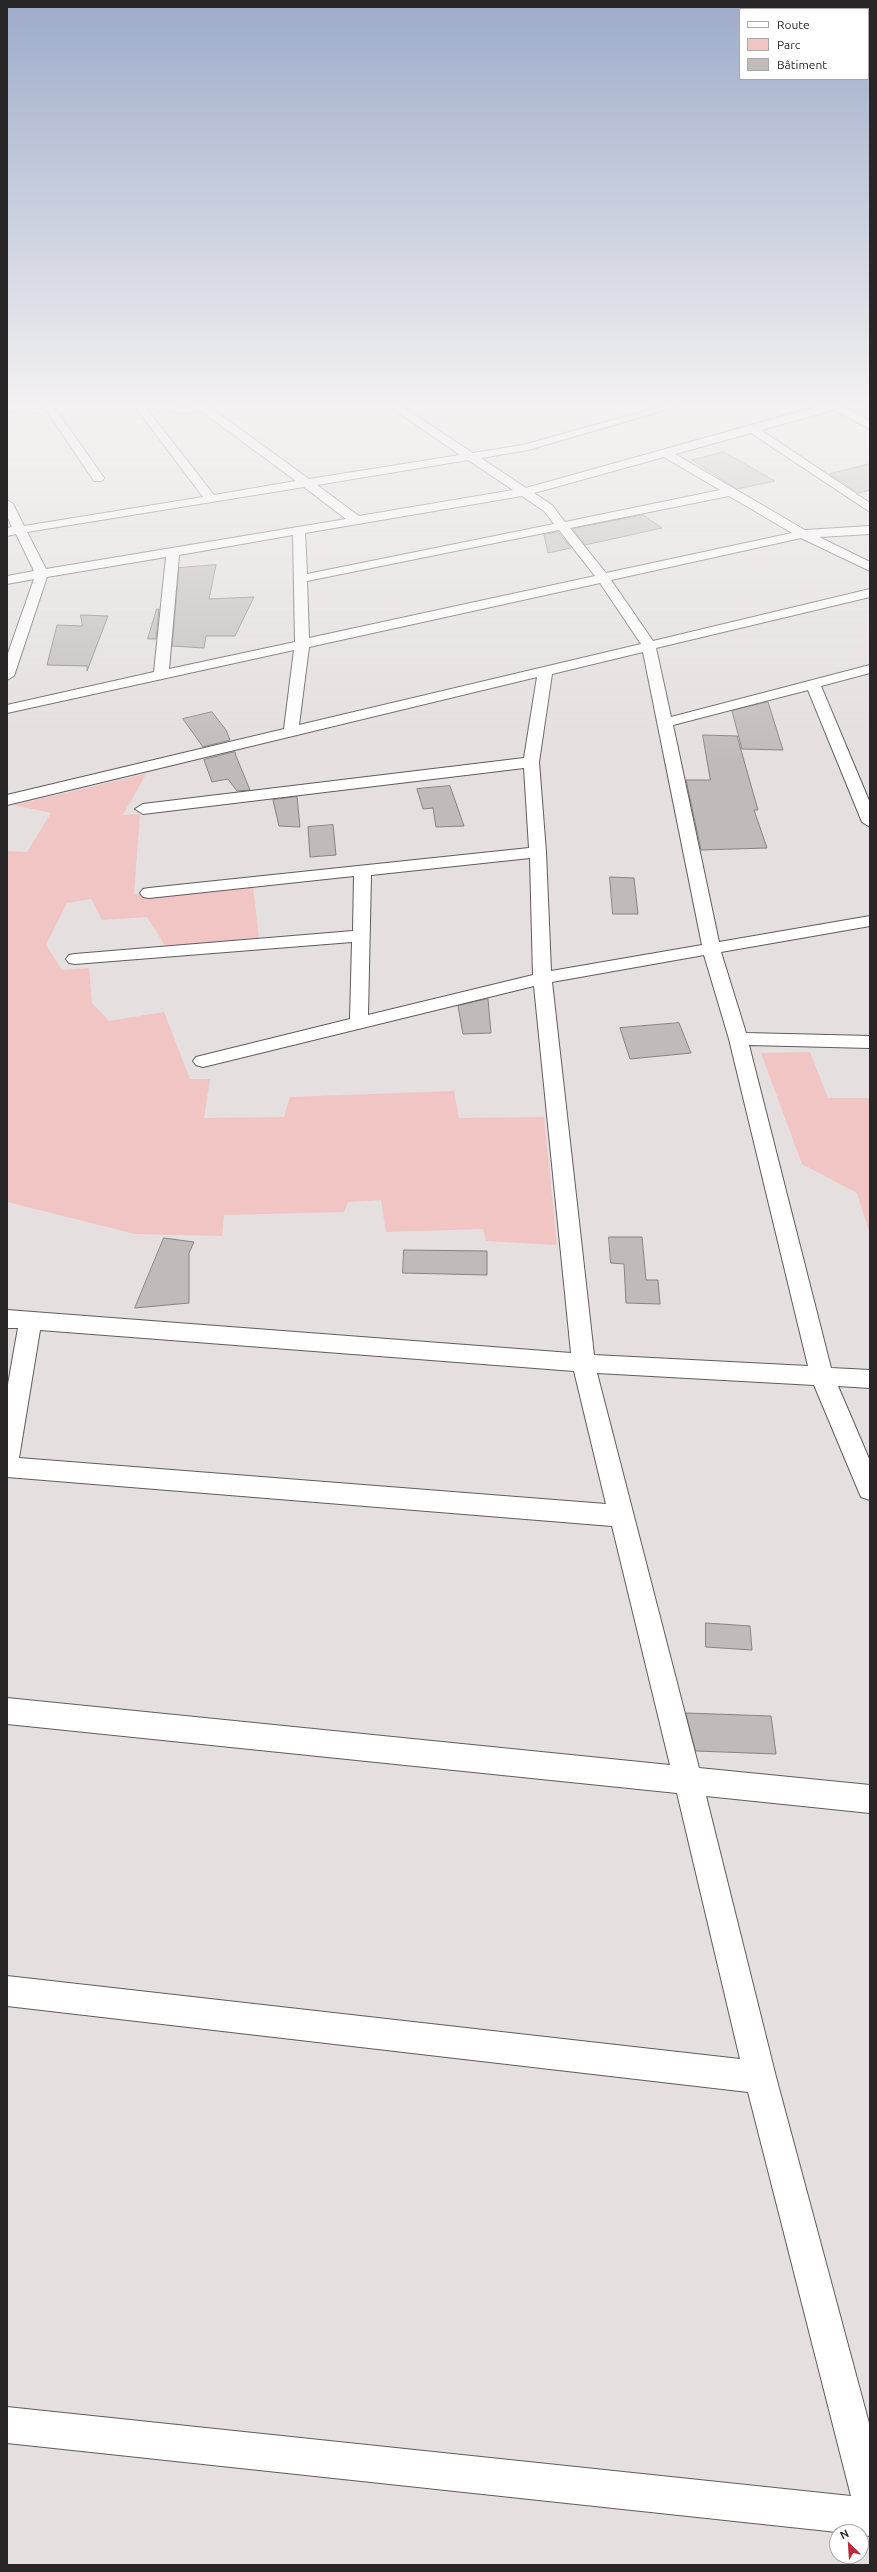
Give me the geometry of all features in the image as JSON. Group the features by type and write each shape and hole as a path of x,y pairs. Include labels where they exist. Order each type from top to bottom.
{"street":[{"path":"7,676 42,574 17,524"},
{"path":"7,532 57,524"},
{"path":"7,580 333,524"},
{"path":"299,579 572,524"},
{"path":"786,524 870,567"},
{"path":"562,526 604,578 649,646 712,947 738,1039 822,1376 870,1490"},
{"path":"291,732 302,644 299,579 299,530"},
{"path":"7,709 803,534 870,530"},
{"path":"161,675 173,551"},
{"path":"7,800 870,593"},
{"path":"664,723 870,669"},
{"path":"545,671 531,762 538,852 542,978 583,1362 688,1779 760,2077 870,2497"},
{"path":"813,684 870,822"},
{"path":"143,809 531,762"},
{"path":"149,893 364,869 538,852"},
{"path":"359,1022 364,869"},
{"path":"203,1061 542,978 712,947 870,921"},
{"path":"75,959 362,936"},
{"path":"738,1039 870,1042"},
{"path":"7,1319 583,1362 870,1378"},
{"path":"7,1456 31,1320"},
{"path":"7,1467 622,1516"},
{"path":"7,1711 315,1744 688,1779 870,1799"},
{"path":"7,1991 760,2077"},
{"path":"7,2425 870,2517"}],"green space":[{"path":"146,774 123,815 140,814 134,894 253,886 259,939 166,947 147,917 102,920 91,899 67,903 46,945 62,970 89,968 92,1003 109,1021 164,1012 190,1079 210,1079 204,1118 284,1117 290,1097 454,1091 459,1118 544,1117 557,1245 486,1241 483,1229 386,1232 381,1200 348,1202 344,1212 224,1215 222,1236 135,1234 7,1202 7,851 27,852 51,813 14,805"},
{"path":"810,1052 828,1098 870,1098 870,1235 857,1193 802,1164 761,1053"}],"building":[{"path":"598,524 656,524 662,528 585,545 573,529"},
{"path":"558,532 571,548 548,553 544,535"},
{"path":"216,565 209,599 254,597 235,636 206,636 204,648 172,646 179,568"},
{"path":"157,609 159,609 156,639 148,639"},
{"path":"81,615 108,616 87,671 87,666 47,665 57,625 82,626"},
{"path":"768,702 783,750 742,749 732,711"},
{"path":"212,712 226,730 230,740 203,747 183,719"},
{"path":"703,735 737,736 758,810 754,810 767,848 701,850 686,780 710,780"},
{"path":"235,752 250,790 237,791 228,779 212,782 204,760"},
{"path":"450,786 464,826 436,827 433,808 423,809 417,789"},
{"path":"297,797 300,827 279,826 273,800"},
{"path":"333,825 336,855 310,857 308,827"},
{"path":"610,877 634,878 638,914 613,914"},
{"path":"488,999 491,1033 463,1034 458,1006"},
{"path":"679,1023 691,1053 630,1059 620,1028"},
{"path":"609,1237 642,1237 646,1280 658,1280 660,1304 626,1303 624,1264 611,1263"},
{"path":"164,1238 194,1242 189,1253 189,1303 135,1308"},
{"path":"404,1250 487,1251 487,1275 403,1273"},
{"path":"706,1623 750,1626 752,1650 706,1647"},
{"path":"686,1713 771,1716 776,1754 696,1751"}]}
